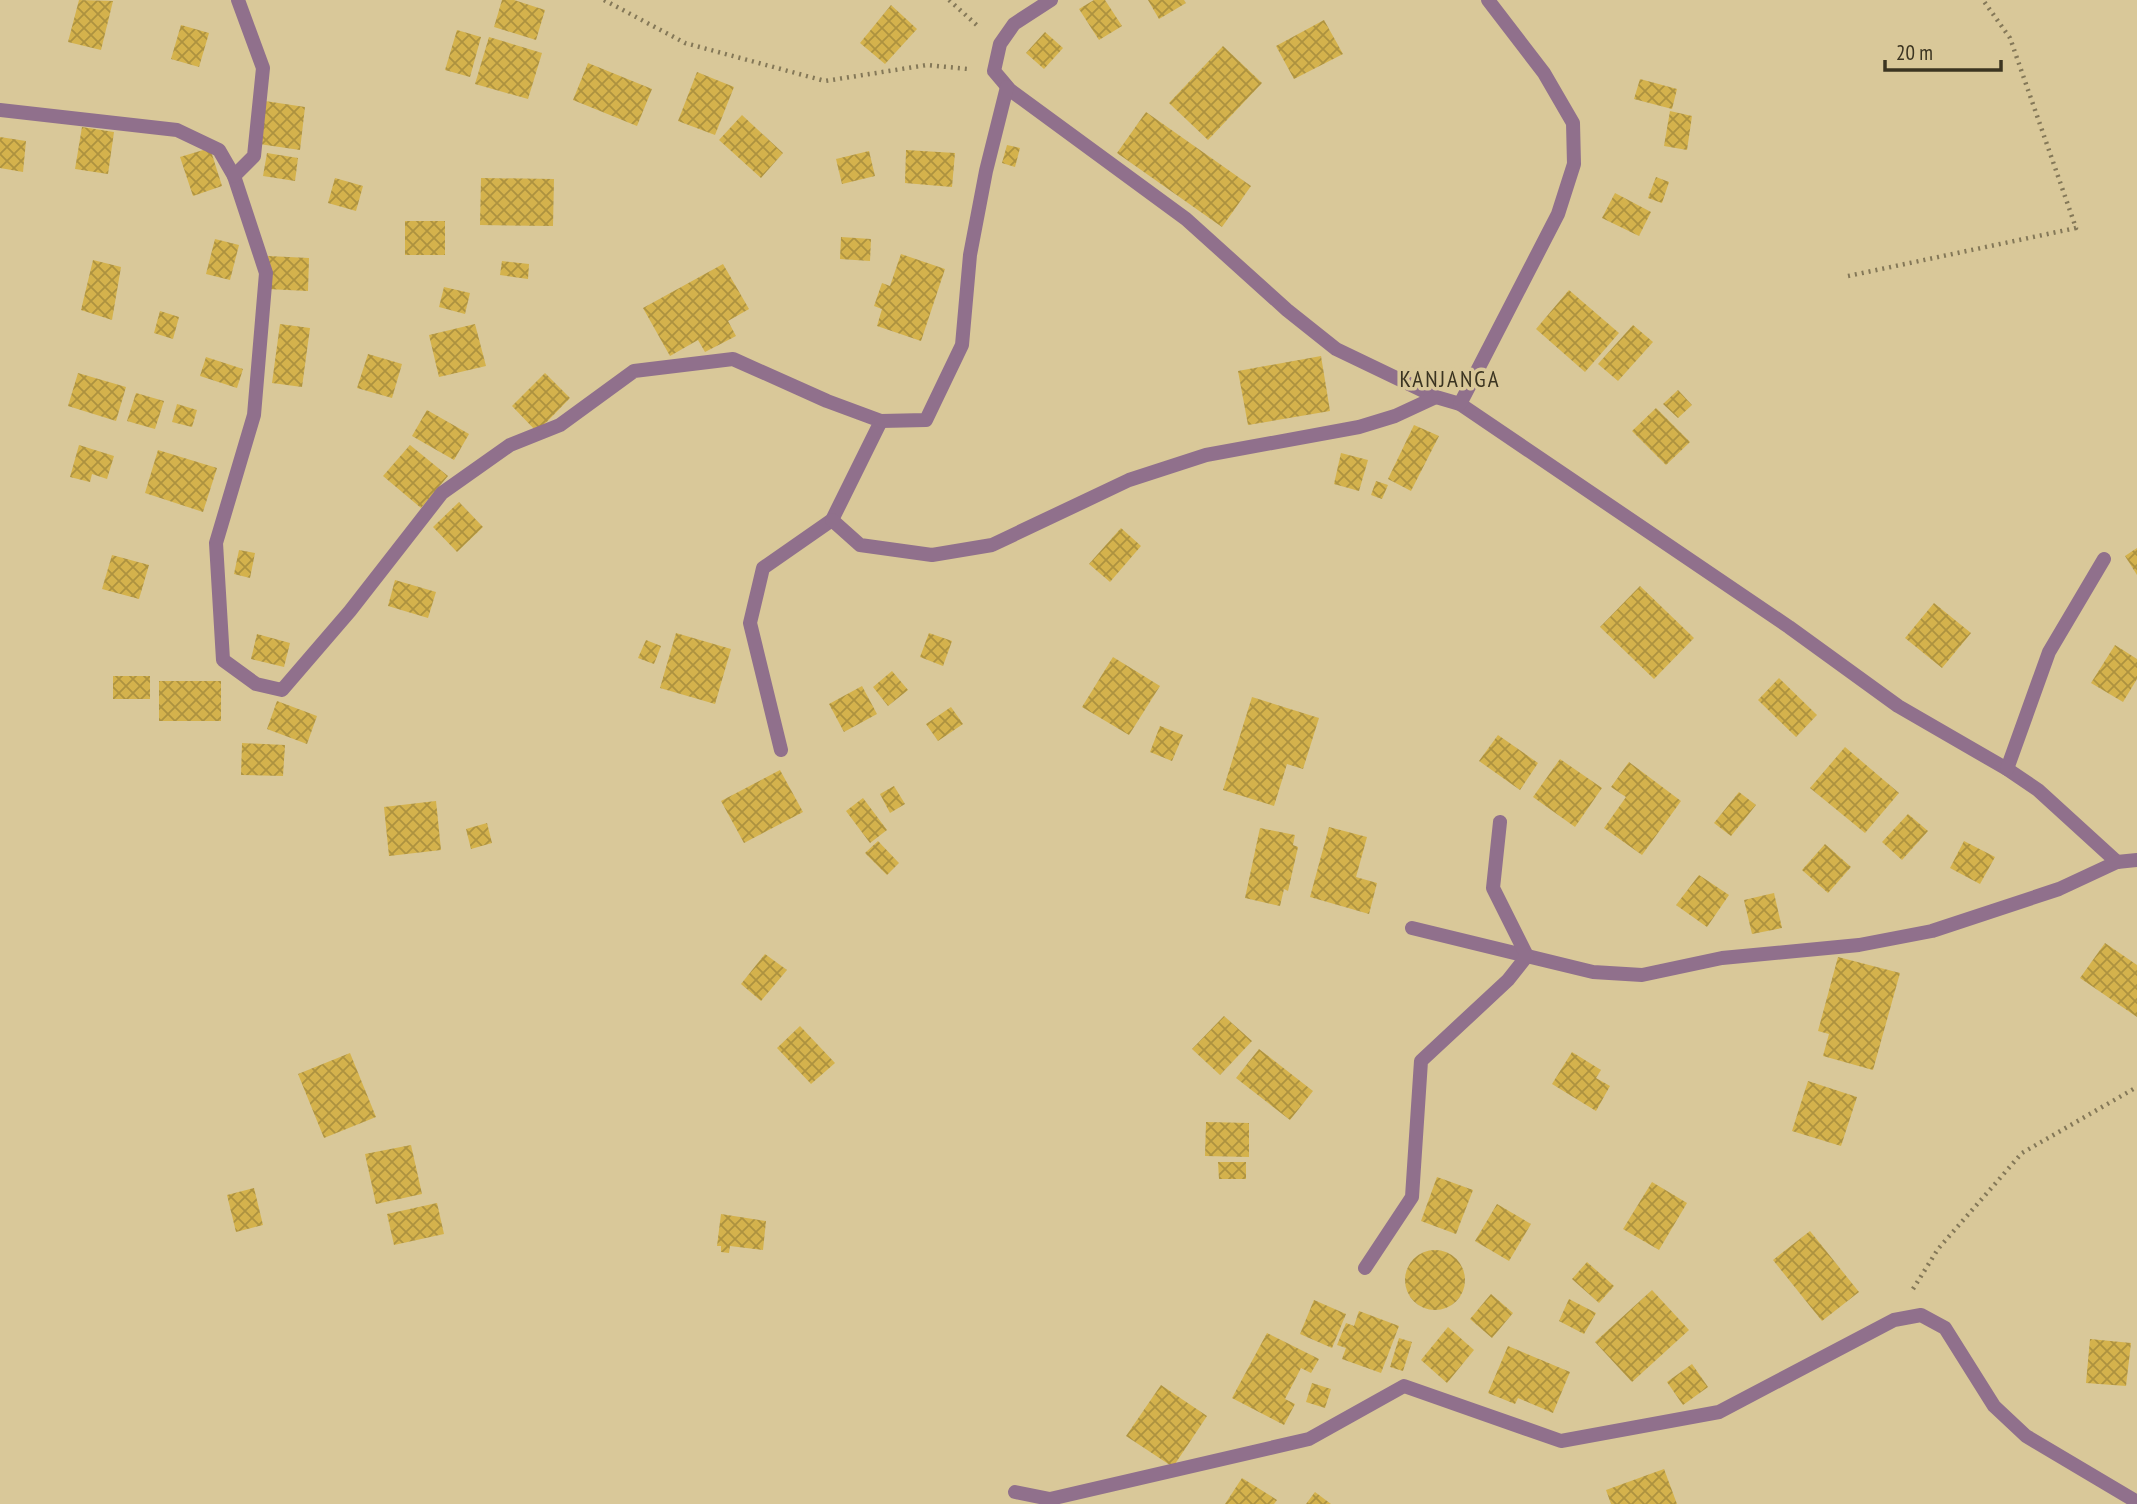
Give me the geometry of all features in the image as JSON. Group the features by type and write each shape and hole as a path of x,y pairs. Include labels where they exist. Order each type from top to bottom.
{"street":[{"path":"234,176 254,156 263,68 238,0"},
{"path":"1051,0 1014,24 1000,44 995,71 1007,87 1186,219 1287,310 1336,349 1436,397 1460,404 1789,627 1898,706 2038,790 2117,862"},
{"path":"1460,404 1558,214 1574,164 1573,123 1544,73 1488,0"},
{"path":"0,110 177,130 219,150 234,176 266,273 254,415 216,543 223,660 256,684 282,690 350,611 442,493 510,445 560,425 634,371 733,359 827,401 881,421 926,420 962,345 970,255 986,171 1007,87"},
{"path":"832,520 860,545 932,555 992,545 1129,480 1206,454 1359,427 1395,416 1436,397"},
{"path":"781,750 750,623 763,568 832,520 881,421"},
{"path":"2007,769 2049,652 2104,559"},
{"path":"1500,822 1493,888 1527,956"},
{"path":"1412,928 1593,972 1642,975 1722,958 1859,945 1944,927 2059,889 2117,862 2137,860"},
{"path":"1365,1268 1412,1198 1421,1061 1508,980 1527,956"},
{"path":"1014,1492 1050,1499 1309,1439 1404,1387 1561,1441 1719,1412 1894,1321 1921,1315 1945,1328 1994,1406 2026,1436 2137,1502"}],"path":[{"path":"604,0 685,43 825,81 927,65 995,71"},
{"path":"949,0 1000,44"},
{"path":"1848,276 2076,228 2010,38 1983,0"},
{"path":"1894,1321 1938,1249 2022,1153 2137,1087"}],"building":[{"path":"79,0 113,1 101,50 68,42"},
{"path":"502,0 514,0 545,10 536,40 494,27"},
{"path":"1094,0 1105,0 1122,26 1099,40 1079,9"},
{"path":"1148,0 1184,0 1186,3 1159,19"},
{"path":"891,5 917,29 885,64 860,43"},
{"path":"1324,20 1343,54 1294,79 1276,46"},
{"path":"181,25 209,33 199,67 171,59"},
{"path":"457,30 481,37 470,77 445,70"},
{"path":"1045,32 1063,48 1044,69 1026,53"},
{"path":"489,37 542,53 528,99 475,84"},
{"path":"1223,46 1262,83 1208,140 1169,103"},
{"path":"588,63 652,89 637,126 573,100"},
{"path":"697,72 734,87 715,135 678,121"},
{"path":"1640,79 1677,89 1672,109 1634,99"},
{"path":"265,101 305,107 300,150 259,144"},
{"path":"1670,111 1692,116 1687,150 1664,146"},
{"path":"1146,112 1251,186 1222,227 1117,153"},
{"path":"742,115 783,153 761,178 719,140"},
{"path":"82,127 114,132 108,174 75,169"},
{"path":"0,137 26,141 23,172 0,168"},
{"path":"1007,145 1020,148 1015,167 1002,163"},
{"path":"210,148 222,186 193,196 180,157"},
{"path":"906,150 955,153 952,187 905,183"},
{"path":"869,151 875,176 842,184 836,159"},
{"path":"267,153 298,158 295,181 263,176"},
{"path":"1656,177 1669,182 1662,203 1648,198"},
{"path":"335,178 363,186 356,211 328,203"},
{"path":"481,178 554,179 553,226 480,225"},
{"path":"1615,193 1651,212 1639,236 1602,218"},
{"path":"405,221 445,221 445,255 405,255"},
{"path":"841,237 871,239 870,261 840,259"},
{"path":"215,239 239,245 230,280 206,274"},
{"path":"901,254 945,269 921,341 877,326 882,309 874,306 882,283 890,286"},
{"path":"268,256 309,258 308,291 267,289"},
{"path":"93,260 121,267 112,320 81,310"},
{"path":"502,261 529,264 528,279 500,275"},
{"path":"723,264 749,309 728,321 736,336 705,352 698,340 670,356 643,308"},
{"path":"444,287 470,293 465,314 439,307"},
{"path":"1569,290 1619,333 1585,372 1536,329"},
{"path":"160,311 179,317 173,339 154,333"},
{"path":"280,324 310,328 302,387 272,383"},
{"path":"475,324 486,366 439,377 429,335"},
{"path":"1633,325 1653,342 1618,381 1598,364"},
{"path":"368,354 402,364 392,398 357,388"},
{"path":"1321,356 1330,411 1248,425 1238,371"},
{"path":"206,357 243,369 237,388 200,376"},
{"path":"78,373 126,387 116,421 68,406"},
{"path":"545,373 570,398 537,432 512,406"},
{"path":"1678,390 1692,405 1678,418 1663,404"},
{"path":"136,393 164,401 155,429 127,421"},
{"path":"177,404 197,410 192,427 172,422"},
{"path":"1656,408 1690,442 1666,465 1632,431"},
{"path":"427,410 469,434 454,460 412,436"},
{"path":"1414,425 1439,436 1411,491 1388,479"},
{"path":"79,445 114,456 107,479 92,474 90,482 70,477"},
{"path":"410,445 448,476 421,508 383,476"},
{"path":"158,450 217,468 203,512 145,493"},
{"path":"1341,453 1368,460 1359,491 1334,484"},
{"path":"1376,481 1388,485 1382,499 1371,495"},
{"path":"459,502 483,527 457,552 433,527"},
{"path":"1121,528 1141,546 1110,582 1089,564"},
{"path":"2137,548 2137,575 2125,556"},
{"path":"239,550 255,553 250,578 234,574"},
{"path":"112,555 149,565 139,599 102,589"},
{"path":"395,580 436,592 428,618 388,606"},
{"path":"1640,586 1694,638 1654,679 1600,627"},
{"path":"1934,603 1971,633 1942,668 1905,638"},
{"path":"676,633 731,649 715,704 660,688"},
{"path":"929,633 952,641 943,666 920,657"},
{"path":"257,634 290,643 284,667 251,659"},
{"path":"646,640 661,646 654,664 638,658"},
{"path":"2115,645 2137,659 2137,679 2123,702 2091,683"},
{"path":"1113,657 1160,686 1129,735 1082,707"},
{"path":"892,671 908,690 888,706 873,687"},
{"path":"113,676 150,676 150,699 113,699"},
{"path":"1779,678 1817,715 1796,737 1758,700"},
{"path":"159,681 221,681 221,721 159,721"},
{"path":"862,686 877,714 844,732 829,704"},
{"path":"1252,697 1319,718 1303,769 1287,764 1274,806 1223,790"},
{"path":"277,701 317,716 307,744 267,729"},
{"path":"951,707 963,724 938,741 926,724"},
{"path":"1160,726 1183,735 1172,761 1150,752"},
{"path":"1498,735 1538,763 1520,790 1479,761"},
{"path":"242,743 285,745 283,776 241,775"},
{"path":"1845,747 1899,793 1865,833 1810,788"},
{"path":"1560,759 1602,788 1575,827 1533,797"},
{"path":"1629,762 1681,801 1642,855 1604,828 1626,797 1611,787"},
{"path":"780,770 803,812 744,843 721,801"},
{"path":"894,786 905,804 890,813 880,794"},
{"path":"1739,792 1756,805 1731,836 1714,823"},
{"path":"863,798 887,830 870,843 846,811"},
{"path":"436,801 441,850 389,856 384,807"},
{"path":"1908,814 1928,831 1902,860 1882,842"},
{"path":"487,823 492,843 471,849 466,829"},
{"path":"1329,827 1367,837 1356,877 1377,883 1369,914 1310,897"},
{"path":"1260,828 1295,835 1293,845 1298,847 1288,891 1284,889 1280,906 1245,898"},
{"path":"878,841 899,863 887,875 865,853"},
{"path":"1964,841 1995,857 1980,884 1950,868"},
{"path":"1825,844 1851,867 1828,893 1802,870"},
{"path":"1699,875 1729,895 1707,927 1676,905"},
{"path":"1774,893 1782,928 1752,934 1744,900"},
{"path":"2105,943 2137,965 2137,1017 2080,978"},
{"path":"765,954 787,970 761,1001 741,984"},
{"path":"1838,957 1900,973 1873,1070 1823,1056 1829,1034 1818,1031"},
{"path":"1224,1016 1252,1041 1220,1075 1192,1049"},
{"path":"800,1026 835,1063 811,1084 777,1048"},
{"path":"1259,1049 1313,1091 1290,1120 1236,1078"},
{"path":"1572,1052 1601,1070 1596,1078 1610,1086 1596,1111 1552,1084"},
{"path":"350,1053 376,1117 324,1138 298,1074"},
{"path":"1808,1081 1857,1097 1841,1146 1792,1131"},
{"path":"1206,1122 1249,1123 1249,1157 1205,1156"},
{"path":"411,1145 422,1194 376,1204 365,1154"},
{"path":"1218,1162 1246,1162 1246,1179 1219,1179"},
{"path":"1437,1177 1473,1190 1456,1234 1421,1221"},
{"path":"1652,1182 1687,1203 1659,1250 1623,1229"},
{"path":"254,1188 263,1225 236,1232 227,1195"},
{"path":"437,1203 444,1234 394,1245 387,1214"},
{"path":"1497,1204 1531,1224 1509,1261 1475,1241"},
{"path":"721,1214 766,1221 763,1250 730,1246 729,1253 721,1252 721,1246 717,1246"},
{"path":"1810,1231 1859,1292 1822,1321 1773,1260"},
{"path":"1429,1250 1441,1250 1460,1263 1465,1280 1463,1292 1452,1305 1441,1310 1429,1310 1410,1297 1405,1286 1405,1274 1418,1255"},
{"path":"1587,1262 1614,1286 1599,1303 1572,1279"},
{"path":"1652,1290 1689,1330 1632,1382 1595,1342"},
{"path":"1491,1294 1513,1313 1492,1338 1470,1319"},
{"path":"1569,1299 1596,1313 1584,1334 1559,1321"},
{"path":"1314,1300 1346,1314 1332,1348 1300,1334"},
{"path":"1359,1311 1399,1326 1381,1373 1342,1359 1346,1348 1337,1345 1346,1323 1354,1326"},
{"path":"1448,1327 1474,1350 1447,1383 1421,1360"},
{"path":"1267,1333 1319,1359 1311,1373 1301,1368 1285,1399 1295,1404 1284,1425 1232,1398"},
{"path":"1399,1338 1412,1342 1403,1371 1390,1367"},
{"path":"2090,1339 2131,1343 2126,1386 2086,1383"},
{"path":"1508,1346 1570,1372 1553,1413 1518,1398 1515,1404 1488,1393"},
{"path":"1692,1364 1708,1387 1683,1405 1667,1382"},
{"path":"1312,1383 1331,1389 1325,1408 1306,1402"},
{"path":"1161,1385 1207,1416 1173,1467 1126,1436"},
{"path":"1664,1469 1677,1504 1611,1504 1606,1490"},
{"path":"1242,1478 1277,1500 1274,1504 1225,1504"},
{"path":"1315,1492 1331,1504 1306,1504"}],"district":[{"name":"KANJANGA","path":"1450,378"}]}
